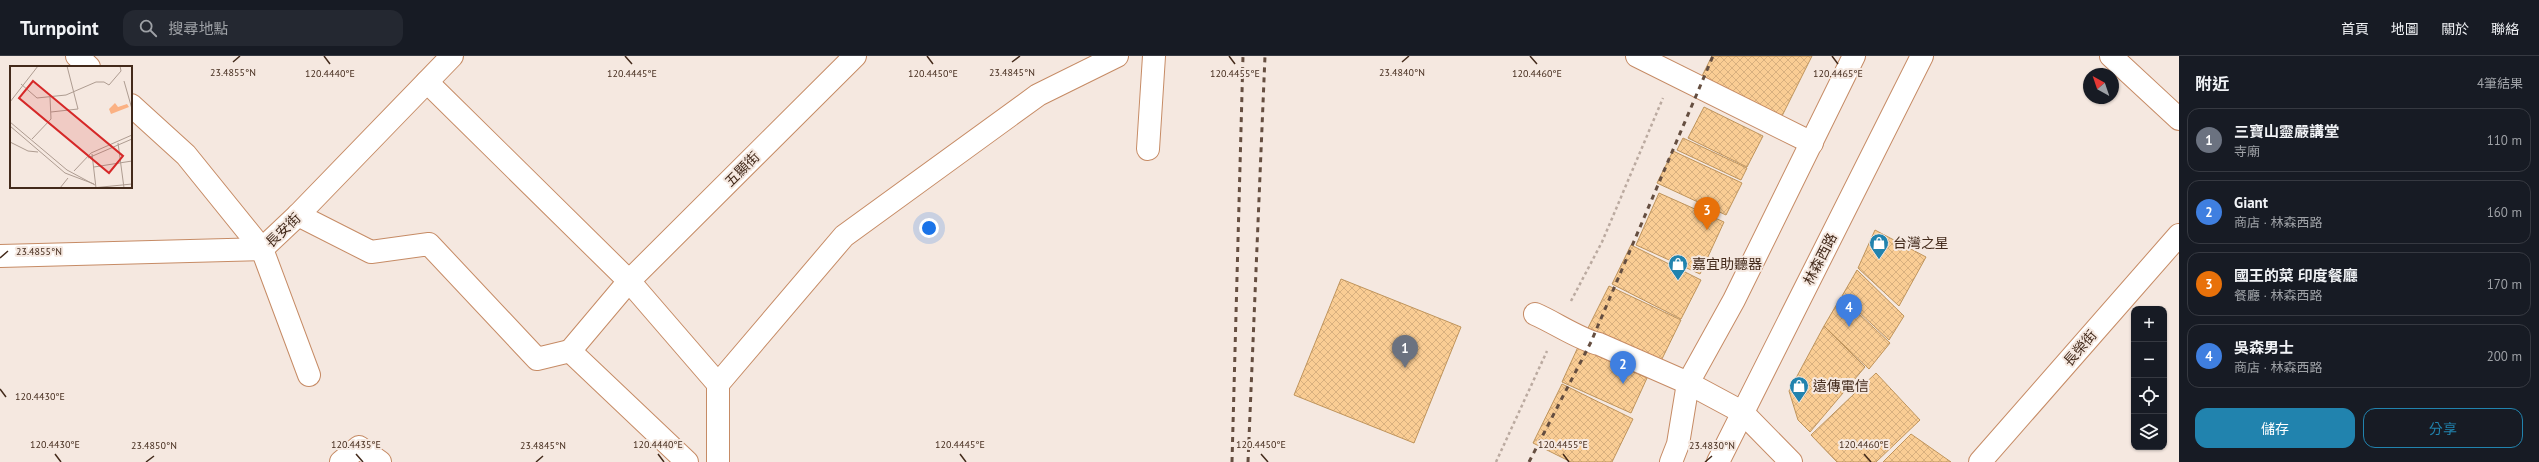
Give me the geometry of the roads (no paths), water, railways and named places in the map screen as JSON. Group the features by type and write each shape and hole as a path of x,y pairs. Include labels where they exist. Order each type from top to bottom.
{"street":[{"path":"77,56 88,66"},
{"name":"長安街","path":"0,256 262,249 298,215 452,56"},
{"path":"718,462 718,384 844,236 1038,95 1117,56"},
{"path":"1148,149 1154,56"},
{"path":"1637,56 1674,74 1698,88 1812,143"},
{"path":"1671,462 1678,444 1688,383 1734,300 1854,56"},
{"name":"林森西路","path":"1718,462 1922,56"},
{"path":"2111,56 2179,119"},
{"name":"五顯街","path":"570,350 629,281 846,59"},
{"path":"427,82 629,281 718,384"},
{"path":"132,106 186,155 262,249 309,374"},
{"path":"298,215 371,252 430,244 537,359 570,350 687,462"},
{"name":"長榮街","path":"1980,462 2179,235"},
{"path":"1535,314 1559,324 1590,342 1599,344 1688,383 1742,412 1786,457"},
{"path":"342,462 359,447 380,462"}],"railway":[{"path":"1232,462 1243,56"},
{"path":"1248,462 1265,56"},
{"path":"1529,462 1591,342 1713,56"}],"place":[{"name":"國王的菜 印度餐廳","path":"1707,230"},
{"name":"台灣之星","path":"1879,260"},
{"name":"嘉宜助聽器","path":"1678,281"},
{"name":"吳森男士","path":"1849,327"},
{"name":"三寶山靈嚴講堂","path":"1405,368"},
{"name":"Giant","path":"1623,384"},
{"name":"遠傳電信","path":"1799,403"}]}
